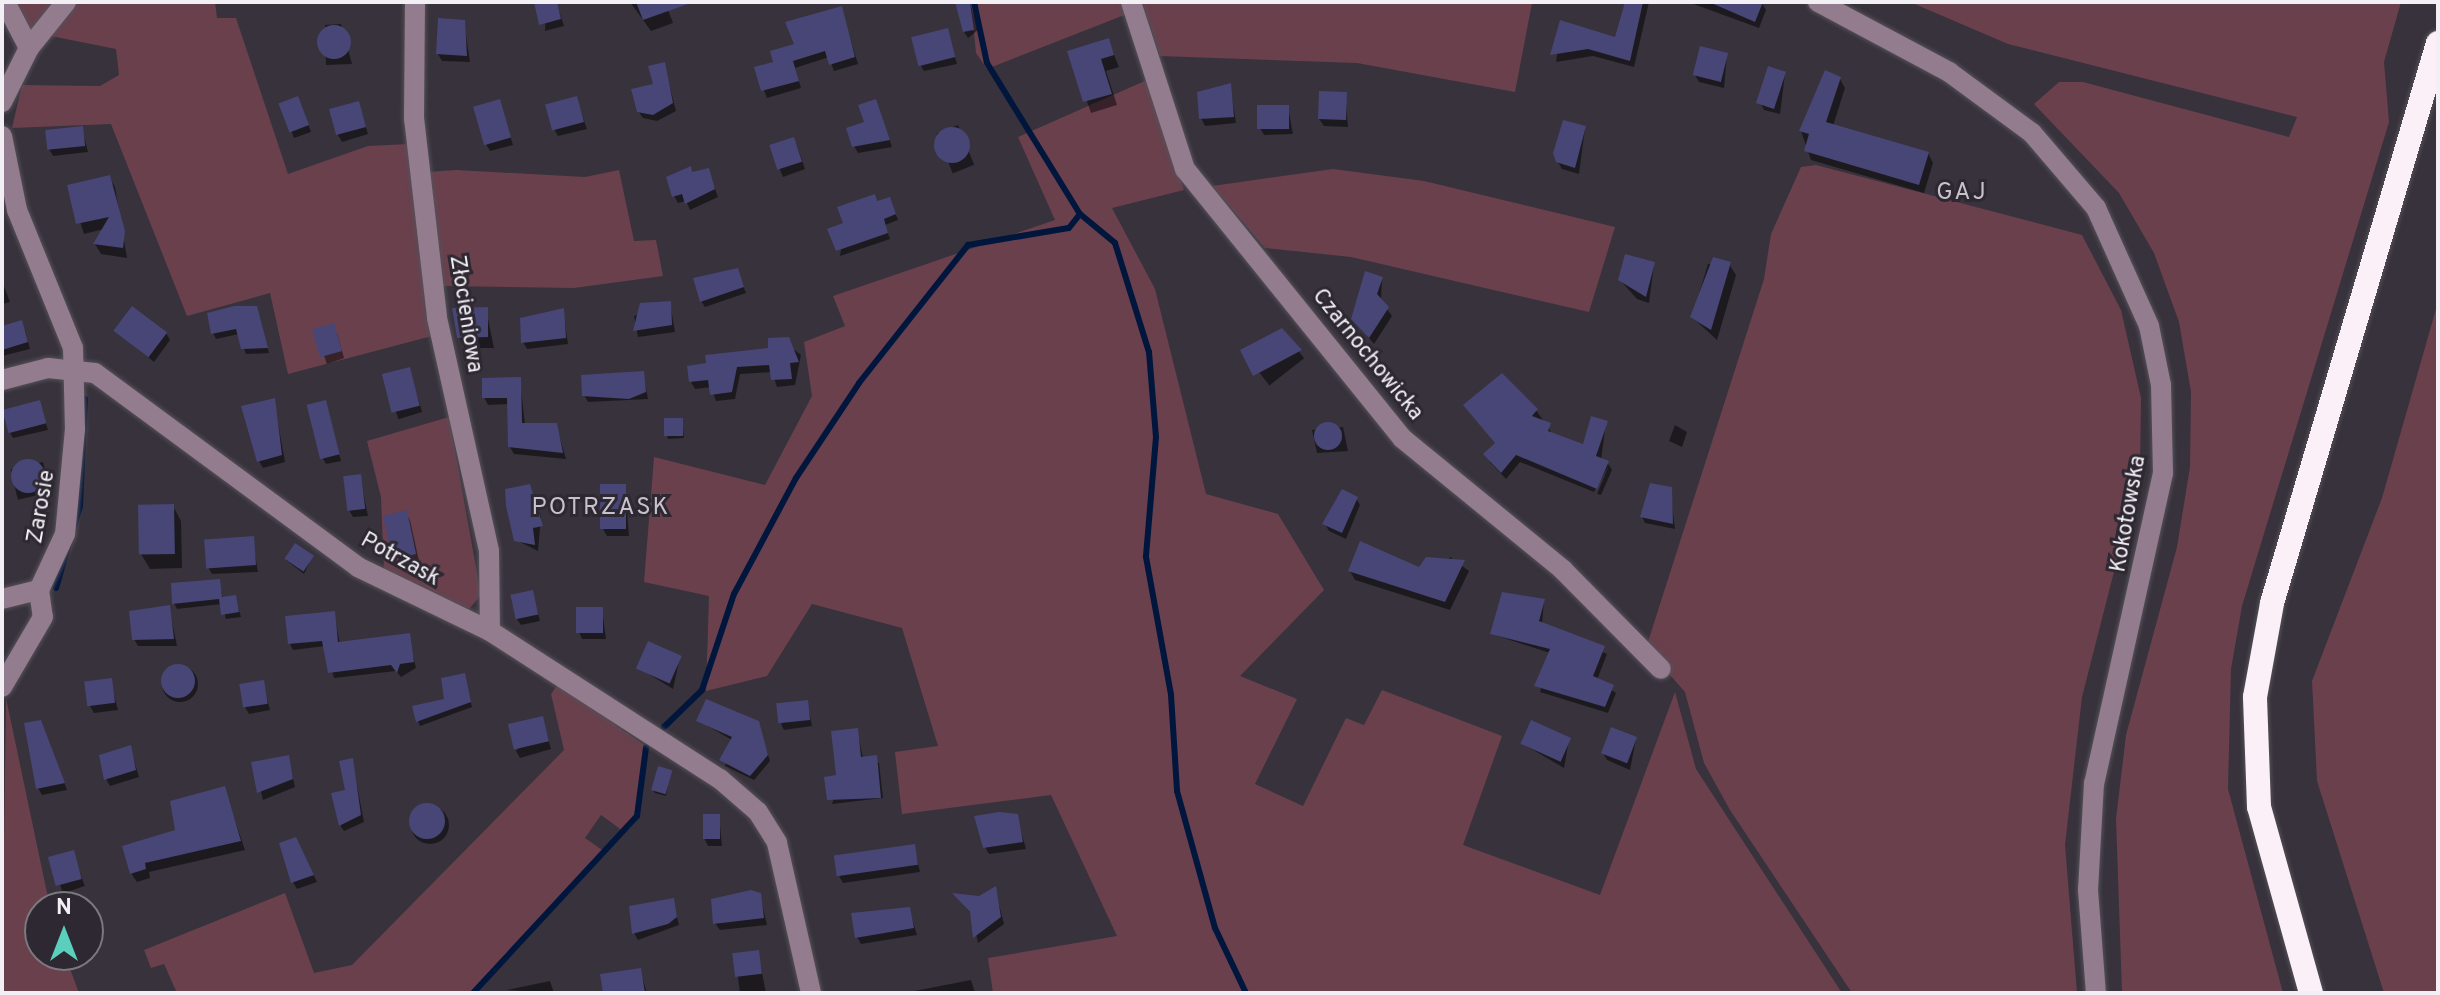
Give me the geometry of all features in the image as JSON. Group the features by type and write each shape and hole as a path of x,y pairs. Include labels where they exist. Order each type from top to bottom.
{"highway":[{"path":"2311,993 2259,807 2255,697 2272,603 2438,43"}],"street":[{"path":"5,2 29,48"},
{"path":"2,102 29,48 66,2"},
{"name":"Złocieniowa","path":"415,2 414,118 437,318 489,551 490,631"},
{"name":"Czarnochowicka","path":"1131,2 1185,169 1402,438 1563,570 1661,669"},
{"name":"Kokotowska","path":"1818,2 1949,72 2039,141 2104,222 2149,326 2161,385 2163,473 2094,783 2088,890 2096,993"},
{"path":"2,136 17,210 73,348 73,367 2,380"},
{"name":"Potrzask","path":"73,367 95,373 358,567 490,631 720,779 758,812 785,865 811,993"},
{"name":"Zarosie","path":"2,687 43,617 39,590 65,534 74,472 73,367"},
{"path":"2,599 39,590"}],"shaded area":[{"path":"13,2 215,2 217,18 236,18 288,174 368,146 408,144 432,336 288,374 270,293 187,316 111,124 12,128 22,85 100,86 119,75 116,49 31,32"},
{"path":"971,2 1122,2 1127,14 987,69 976,53"},
{"path":"1142,2 1532,3 1515,92 1357,63 1160,56"},
{"path":"1910,2 2401,2 2384,62 2389,122 2242,606 2231,669 2228,789 2283,993 2122,993 2116,819 2126,735 2177,547 2190,467 2191,392 2179,322 2154,253 2119,193 2034,104 2059,82 2083,82 2289,137 2297,117 2008,44"},
{"path":"1147,80 1184,190 1112,208 1155,289 1206,494 1278,514 1324,590 1240,676 1297,699 1255,784 1303,806 1346,718 1364,725 1382,690 1502,736 1463,845 1600,895 1675,692 1696,769 1842,993 993,993 988,958 1117,936 1051,795 902,814 895,752 938,746 902,628 812,604 767,676 706,691 709,596 644,582 654,457 765,485 812,396 804,342 845,326 833,296 1055,220 1018,137"},
{"path":"1816,165 2082,235 2121,310 2141,398 2140,470 2082,697 2065,845 2077,993 1852,993 1730,810 1704,763 1685,692 1646,648 1764,279 1771,234 1801,167"},
{"path":"1333,169 1424,181 1615,227 1589,312 1351,257 1265,248 1212,186"},
{"path":"456,170 585,177 619,170 634,241 656,240 663,276 574,288 443,286 427,172"},
{"path":"2438,302 2438,993 2384,993 2317,781 2312,681 2382,498"},
{"path":"449,417 481,595 469,609 384,570 381,497 367,441"},
{"path":"558,684 644,745 635,814 623,831 601,815 585,838 605,852 476,993 177,993 164,964 151,968 144,950 285,893 314,973 352,965 564,750 551,694"},
{"path":"6,698 47,891 24,891 24,971 71,971 79,993 2,993"}],"building":[{"path":"534,2 557,2 561,19 539,25"},
{"path":"636,2 688,2 688,4 643,20"},
{"path":"955,2 970,2 974,30 963,32"},
{"path":"1625,2 1643,2 1630,61 1588,49 1550,55 1560,20 1615,37"},
{"path":"1709,2 1763,2 1755,22"},
{"path":"842,6 855,57 829,65 825,51 793,61 799,81 761,91 754,67 773,62 770,51 794,44 785,22"},
{"path":"438,18 465,20 467,56 436,54"},
{"path":"334,25 346,30 351,42 346,54 334,59 322,54 317,42 322,30"},
{"path":"948,28 955,57 918,66 911,37"},
{"path":"1109,38 1114,55 1101,59 1112,94 1083,102 1067,51"},
{"path":"1700,46 1728,53 1721,82 1693,75"},
{"path":"665,62 673,103 653,115 637,112 631,89 653,84 648,66"},
{"path":"1768,66 1786,72 1774,109 1756,103"},
{"path":"1825,70 1841,77 1826,122 1929,152 1919,185 1804,151 1809,134 1799,131"},
{"path":"1231,83 1234,117 1199,119 1197,92"},
{"path":"1319,91 1347,92 1346,120 1318,119"},
{"path":"298,96 309,125 290,132 278,104"},
{"path":"577,96 584,122 552,131 545,105"},
{"path":"500,99 511,137 484,145 473,107"},
{"path":"876,99 890,140 852,147 846,128 864,122 858,105"},
{"path":"359,101 366,127 336,135 329,109"},
{"path":"1257,105 1289,105 1289,129 1257,129"},
{"path":"1563,120 1586,126 1575,168 1556,162 1553,153"},
{"path":"83,126 85,146 47,150 45,130"},
{"path":"952,127 965,132 970,145 965,158 952,163 939,158 934,145 939,132"},
{"path":"794,137 802,162 777,170 769,145"},
{"path":"691,166 692,172 709,168 715,189 685,204 682,194 672,197 666,177"},
{"path":"110,175 125,231 123,248 93,244 109,217 76,224 67,185"},
{"path":"875,194 877,201 890,197 896,214 884,219 888,233 836,251 827,229 843,223 837,207"},
{"path":"1625,254 1655,262 1646,297 1618,280"},
{"path":"1713,257 1731,262 1711,330 1690,317"},
{"path":"738,268 744,287 700,302 693,278"},
{"path":"1365,271 1383,277 1377,294 1389,307 1369,338 1351,319"},
{"path":"671,301 672,325 633,331 640,303"},
{"path":"132,306 167,332 148,357 113,331"},
{"path":"234,306 257,306 268,348 241,349 236,329 211,334 207,313"},
{"path":"488,307 488,337 457,338 452,308"},
{"path":"564,308 566,338 521,343 520,318"},
{"path":"22,320 28,342 2,350 2,326"},
{"path":"334,323 342,351 320,357 312,329"},
{"path":"1282,328 1302,350 1253,376 1240,350"},
{"path":"789,337 799,362 790,363 792,379 771,380 769,365 737,367 732,392 710,395 708,380 689,382 687,366 706,363 705,355 768,348 768,338"},
{"path":"410,367 420,406 392,413 382,374"},
{"path":"644,371 646,392 629,399 582,396 581,375"},
{"path":"1502,373 1538,409 1532,416 1551,423 1548,431 1583,444 1591,416 1608,421 1596,456 1609,461 1597,489 1516,455 1501,473 1483,454 1495,443 1463,405"},
{"path":"521,377 522,423 557,423 563,453 508,447 507,398 482,398 482,378"},
{"path":"275,398 282,455 257,462 241,406"},
{"path":"40,400 46,423 9,433 2,410"},
{"path":"326,400 340,454 320,459 307,405"},
{"path":"664,418 683,418 683,436 664,436"},
{"path":"1328,422 1338,426 1342,436 1338,446 1328,450 1318,446 1314,436 1318,426"},
{"path":"28,459 40,464 45,476 40,488 28,493 16,488 11,476 16,464"},
{"path":"361,474 365,509 347,511 343,476"},
{"path":"1650,483 1672,487 1673,524 1640,517"},
{"path":"530,484 543,526 533,528 535,545 514,541 506,506 505,489"},
{"path":"600,484 626,484 626,529 600,529"},
{"path":"1342,489 1358,497 1342,533 1322,524"},
{"path":"174,504 175,554 139,555 138,505"},
{"path":"407,510 416,554 400,558 391,552 383,516"},
{"path":"254,536 256,565 206,568 204,539"},
{"path":"1360,541 1419,567 1426,557 1465,560 1445,602 1348,571"},
{"path":"295,543 314,556 303,572 284,559"},
{"path":"220,579 222,597 236,595 239,612 221,615 219,599 172,604 171,583"},
{"path":"533,590 538,614 516,619 511,595"},
{"path":"1502,592 1545,599 1539,621 1605,646 1593,676 1614,685 1605,707 1534,686 1550,649 1490,634"},
{"path":"170,605 174,639 132,640 129,611"},
{"path":"576,607 603,607 603,633 576,633"},
{"path":"335,611 338,642 410,633 414,662 400,664 397,673 391,665 328,673 322,641 288,644 285,616"},
{"path":"648,641 682,656 670,683 636,668"},
{"path":"178,664 190,669 195,681 190,693 178,698 166,693 161,681 166,669"},
{"path":"465,673 471,702 416,722 412,706 444,699 441,678"},
{"path":"112,678 115,703 87,706 84,681"},
{"path":"264,680 268,704 243,708 239,684"},
{"path":"706,699 759,721 768,755 750,776 719,760 732,737 696,721"},
{"path":"808,700 810,720 778,723 776,703"},
{"path":"543,716 549,741 514,749 508,724"},
{"path":"41,720 65,783 36,789 24,723"},
{"path":"1531,720 1571,738 1561,762 1520,744"},
{"path":"1611,727 1637,737 1627,763 1601,753"},
{"path":"858,728 861,757 877,755 881,798 827,800 824,777 836,775 831,731"},
{"path":"131,745 136,770 104,780 99,755"},
{"path":"289,755 293,779 257,793 251,762"},
{"path":"353,758 361,815 339,826 331,793 345,790 339,761"},
{"path":"658,766 672,770 666,794 651,790"},
{"path":"225,786 241,841 145,863 146,869 130,874 122,846 175,830 170,801"},
{"path":"427,803 440,808 445,821 440,834 427,839 414,834 409,821 414,808"},
{"path":"999,812 1018,814 1023,842 983,848 974,816"},
{"path":"703,814 720,814 720,839 703,839"},
{"path":"296,837 314,875 291,883 279,843"},
{"path":"915,844 918,865 837,876 834,855"},
{"path":"74,850 82,879 56,886 48,857"},
{"path":"996,886 1001,917 973,938 970,912 952,893 979,896"},
{"path":"751,890 761,893 764,918 713,924 711,899"},
{"path":"674,898 677,917 668,924 632,934 629,906"},
{"path":"910,907 914,928 855,938 851,913"},
{"path":"759,950 762,974 735,977 732,953"},
{"path":"641,968 645,993 603,993 600,974"}],"waterway":[{"path":"974,2 987,63 1080,214 1115,243 1149,352 1156,437 1146,557 1171,695 1177,791 1215,928 1246,993"},
{"path":"664,727 702,690 734,594 796,478 859,383 968,245 1069,228 1080,214"},
{"path":"56,588 80,506 85,399"},
{"path":"473,993 637,816 646,748"}],"district":[{"name":"GAJ","path":"1962,194"},
{"name":"POTRZASK","path":"601,509"}]}
